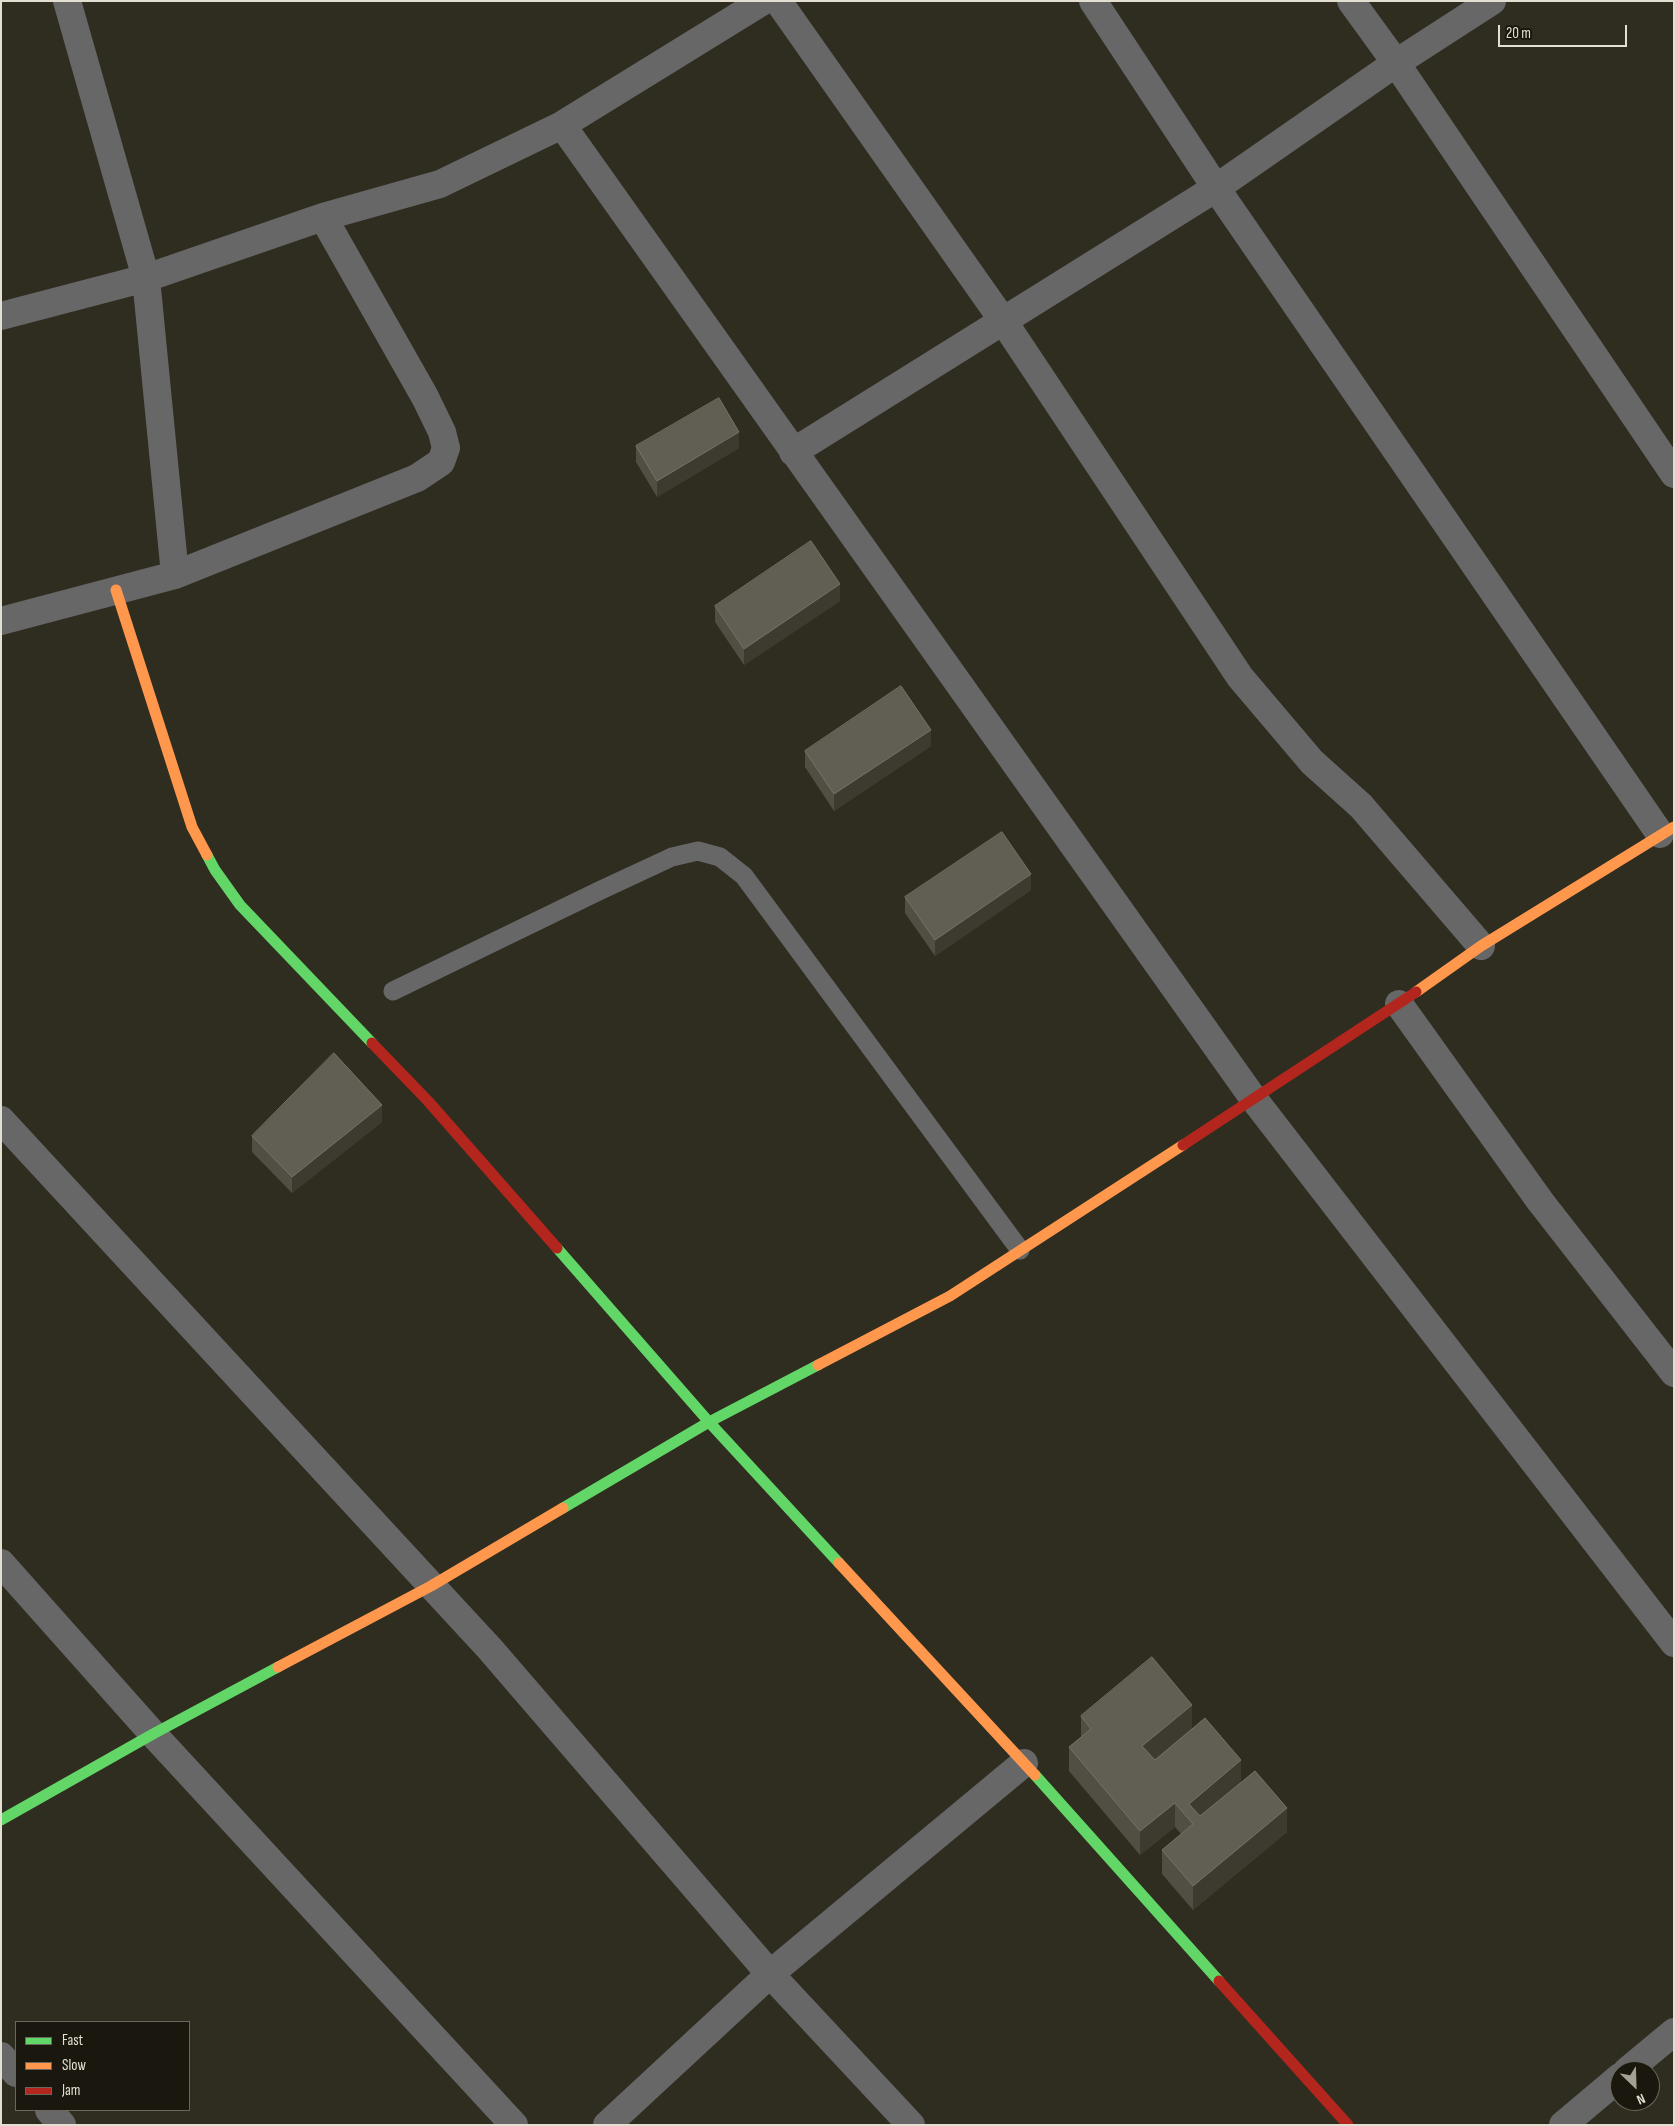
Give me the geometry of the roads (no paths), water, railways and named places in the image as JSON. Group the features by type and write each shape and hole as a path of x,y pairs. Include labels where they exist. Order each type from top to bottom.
{"street":[{"path":"67,1 146,278 175,575"},
{"path":"1,316 146,278 323,217 440,184 562,125 763,1"},
{"path":"778,1 1004,322 1240,677 1312,762 1361,806 1481,946"},
{"path":"1,1820 153,1734 431,1586 709,1422 950,1296 1399,1004 1481,946 1667,831 1216,188 1093,1"},
{"path":"1351,1 1396,63 1674,474"},
{"path":"794,452 1216,188 1396,63 1492,1"},
{"path":"562,125 1253,1098 1674,1643"},
{"path":"1,621 175,575 417,478 441,462 446,448 442,432 425,397 323,217"},
{"path":"116,590 192,827 215,870 240,905 428,1100 709,1422 1024,1763 1348,2125"},
{"path":"1399,1004 1540,1201 1674,1374"},
{"path":"1,1120 490,1649 770,1974 911,2125"},
{"path":"1,1563 153,1734 514,2125"},
{"path":"607,2125 770,1974 1024,1763"},
{"path":"1639,2061 1674,2032"},
{"path":"1,2056 15,2072"},
{"path":"1563,2125 1610,2085"},
{"path":"50,2111 62,2125"}],"lane":[{"path":"393,991 672,857 698,851 720,857 744,876 1020,1250"}]}
